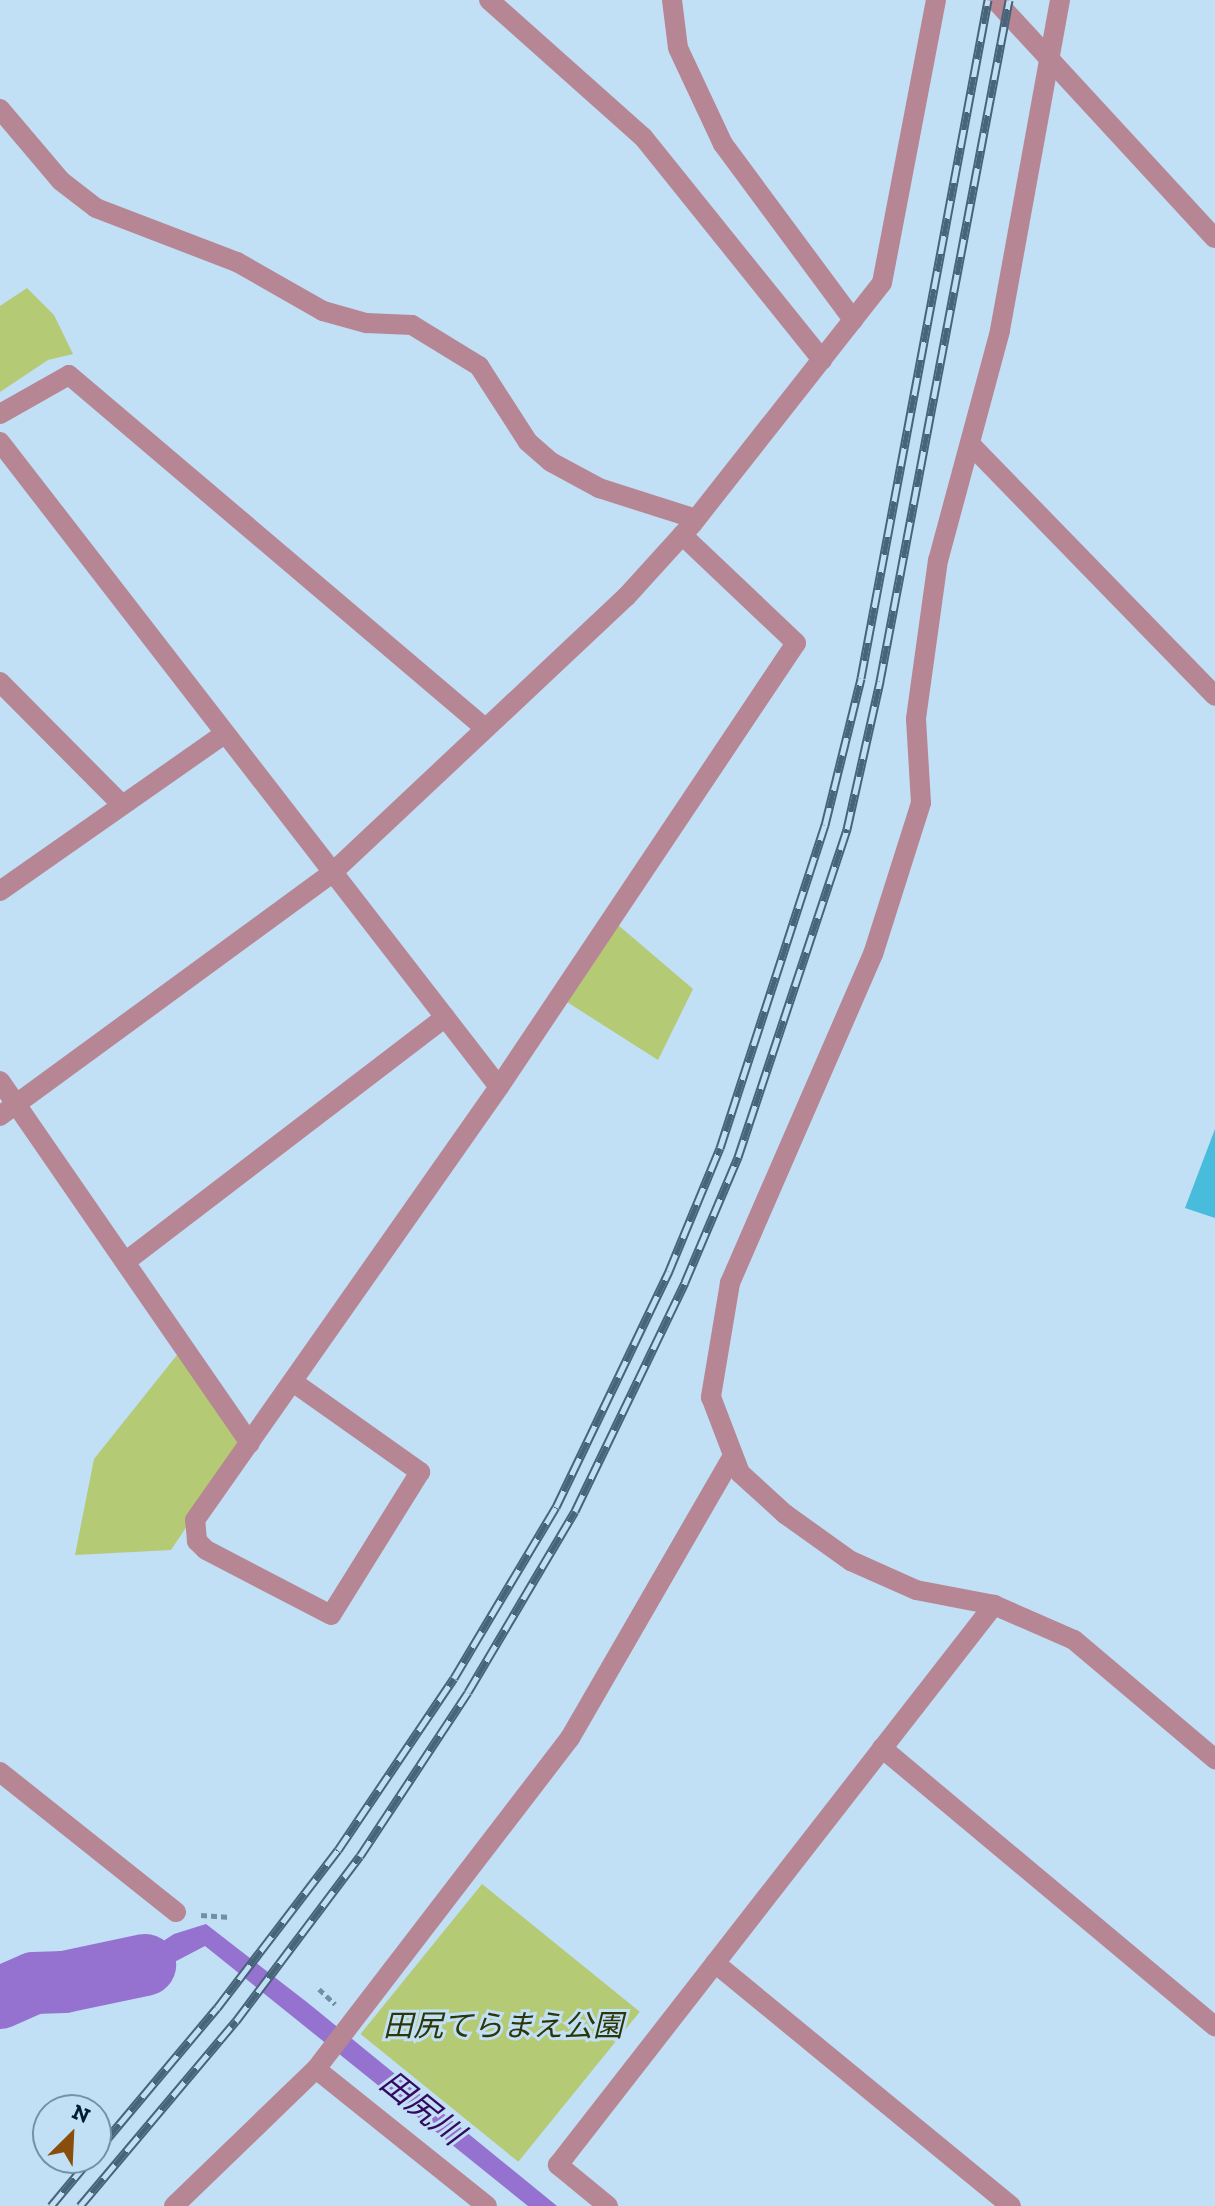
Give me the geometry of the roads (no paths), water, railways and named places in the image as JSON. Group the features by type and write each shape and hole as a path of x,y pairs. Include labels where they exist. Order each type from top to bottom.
{"street":[{"path":"489,0 643,137 822,360"},
{"path":"672,0 678,48 723,144 853,320"},
{"path":"8,1110 333,872 626,597 696,519 882,283 936,0"},
{"path":"995,0 1215,238"},
{"path":"1060,0 1047,58 1000,331 938,560 916,719 921,803 873,954 730,1283 711,1397 740,1473 785,1514 851,1561 916,1590 994,1605 1074,1640 1215,1759"},
{"path":"0,109 61,181 96,208 237,262 323,311 366,323 412,325 479,366 528,442 551,462 599,488 696,519"},
{"path":"0,414 69,375 485,728"},
{"path":"0,442 223,735 499,1087"},
{"path":"970,444 1215,696"},
{"path":"293,1382 420,1472 420,1480 331,1615 197,1541 195,1520 499,1087 796,643 682,535"},
{"path":"0,682 122,805"},
{"path":"0,891 223,735"},
{"path":"125,1262 445,1017"},
{"path":"0,1081 8,1110 125,1262 250,1443"},
{"path":"174,2206 321,2062 570,1738 733,1456"},
{"path":"608,2206 558,2165 994,1605"},
{"path":"882,1748 1215,2026"},
{"path":"0,1772 176,1912"},
{"path":"715,1963 1011,2206"},
{"path":"321,2062 487,2206"}],"water":[{"path":"206,1924 557,2206 528,2206 205,1946 138,1981 65,1993 62,1971 134,1960 174,1934"}],"waterway":[{"name":"田尻川","path":"0,1998 34,1983 64,1982 145,1965"}],"railway":[{"path":"112,2133 217,2008 338,1850 454,1678 556,1507 669,1271 720,1148 825,825 861,678 988,0"},
{"path":"80,2206 236,2021 360,1856 468,1692 575,1511 685,1282 738,1157 847,829 880,681 1009,0"},
{"path":"51,2206 78,2174"}],"park label":[{"name":"田尻てらまえ公園","path":"503,2026"}]}
